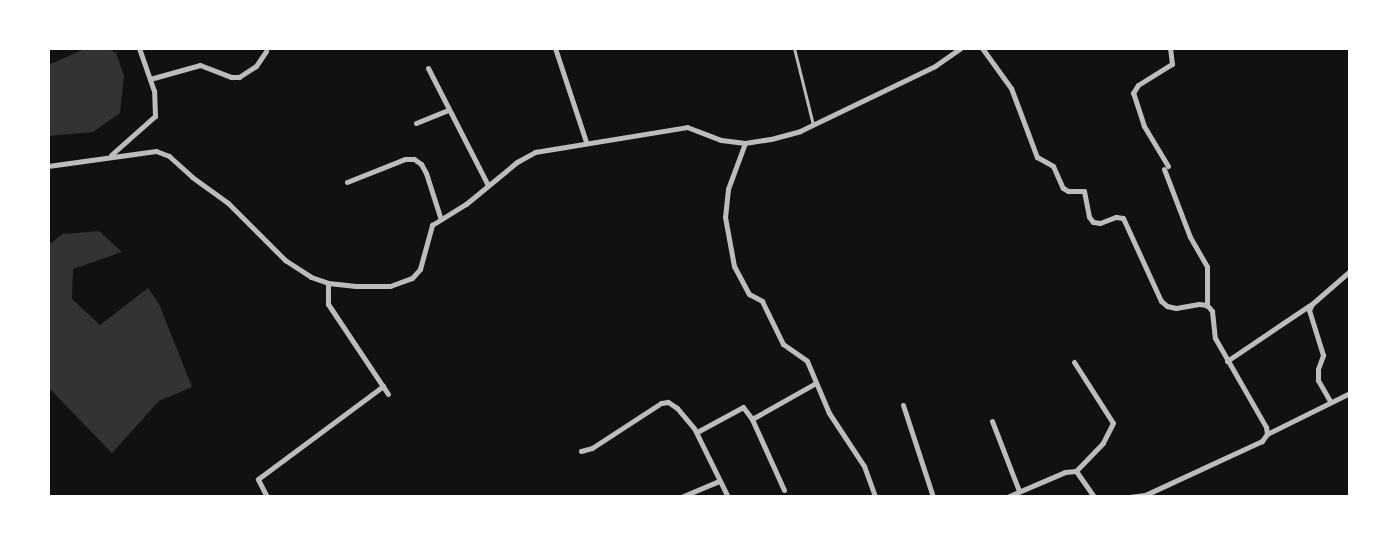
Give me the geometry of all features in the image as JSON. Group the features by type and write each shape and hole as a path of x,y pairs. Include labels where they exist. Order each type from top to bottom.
{"street":[{"path":"110,156 155,116 154,90 139,48"},
{"path":"555,48 586,142"},
{"path":"48,166 156,151 169,156 192,177 228,202 285,260 311,277 328,283 390,286 412,278 420,269 426,256 432,225 440,217 466,204 517,162 535,152 687,127 721,140 745,143 771,139 813,125 935,66 961,48"},
{"path":"982,48 1011,88 1037,157 1053,166 1063,188 1068,191 1084,191 1089,217 1093,222 1100,223 1116,217 1123,218 1161,301 1167,306 1176,308 1199,304 1207,306 1212,311 1215,339 1266,427 1266,434 1262,441 1177,482 1145,495 1129,497"},
{"path":"1170,48 1172,64 1138,85 1133,93 1144,126 1166,168 1190,237 1207,267 1207,306"},
{"path":"150,80 200,65 239,77 256,66 266,51"},
{"path":"428,68 488,185"},
{"path":"416,123 449,110"},
{"path":"745,143 728,189 725,217 734,266 749,294 762,301 783,344 807,361 833,420 864,466 875,497"},
{"path":"347,182 405,159 414,159 421,164 426,173 440,217"},
{"path":"1227,361 1312,304 1350,271"},
{"path":"328,283 328,304 388,394"},
{"path":"1312,304 1309,316 1323,355 1317,374 1330,400"},
{"path":"1007,497 1065,472 1076,471 1103,443 1113,423 1074,362"},
{"path":"752,419 816,383"},
{"path":"267,497 258,479 383,387"},
{"path":"1266,434 1330,400 1350,393"},
{"path":"581,452 592,448 665,402 677,408 697,432 728,497"},
{"path":"903,405 933,497"},
{"path":"697,432 743,407 752,419 783,490"},
{"path":"992,421 1020,491"},
{"path":"1076,471 1094,497"},
{"path":"681,497 719,481"}],"lane":[{"path":"794,48 813,125"}],"shaded area":[{"path":"87,48 107,48 116,53 124,76 120,113 93,132 48,136 48,65"},
{"path":"99,231 122,252 73,269 72,299 100,325 148,288 159,304 192,387 159,401 112,453 48,387 48,245 63,234"}]}
